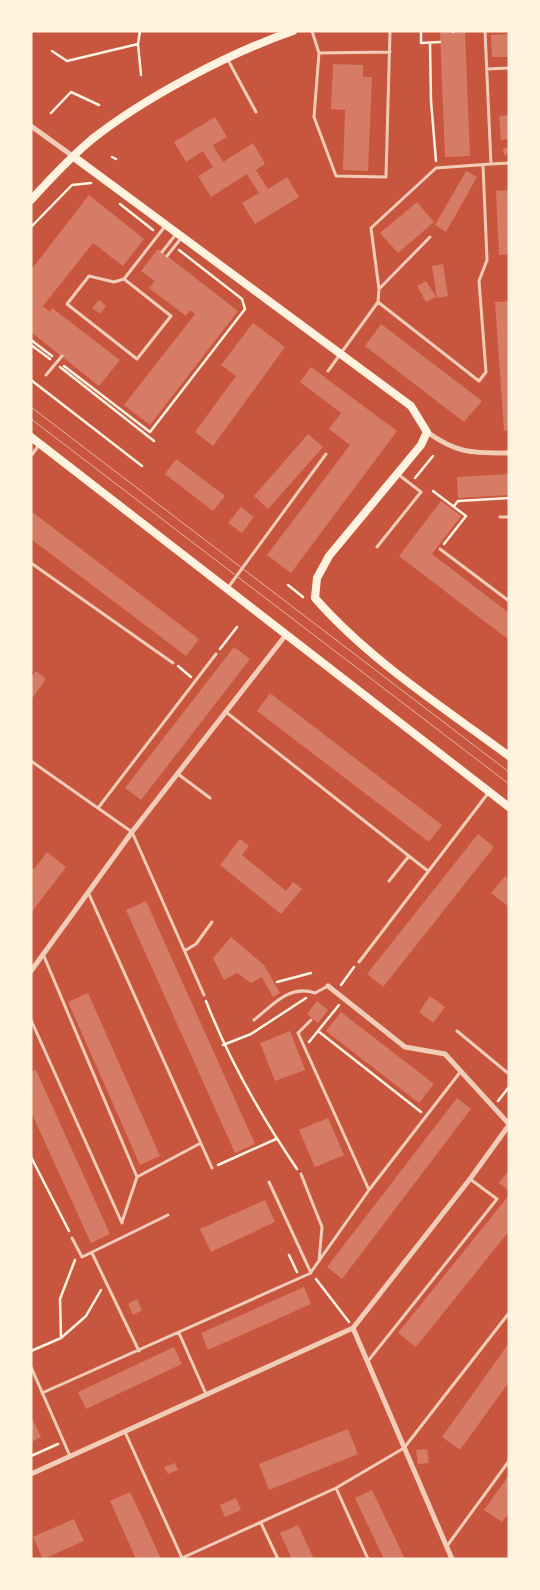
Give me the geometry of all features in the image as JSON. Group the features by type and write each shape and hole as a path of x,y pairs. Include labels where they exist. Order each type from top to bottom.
{"main road":[{"path":"31,200 74,157 116,121 188,79 227,59 265,41 293,31"},
{"path":"74,157 411,406 427,432 421,445 329,556 317,578 315,598 388,665 509,756"},
{"path":"31,437 226,590 509,807"}],"street":[{"path":"31,126 74,157"},
{"path":"427,432 444,444 467,453 509,453"},
{"path":"31,971 132,832 286,636"},
{"path":"31,1474 353,1328 470,1179 509,1125 445,1054 405,1047 328,986"},
{"path":"353,1328 452,1559"}],"lane":[{"path":"312,31 320,53 314,118 336,176 386,177 390,31"},
{"path":"485,31 492,164"},
{"path":"320,53 390,52"},
{"path":"227,59 256,112"},
{"path":"487,69 509,68"},
{"path":"328,371 378,302 379,289 371,228 436,168 509,163"},
{"path":"378,302 479,381 483,376 486,372 479,281 487,260 483,165"},
{"path":"124,279 171,316 137,359 67,304 89,276 114,282 124,279 167,225"},
{"path":"167,256 175,247 180,234"},
{"path":"162,252 180,234"},
{"path":"379,289 430,238"},
{"path":"46,375 62,356"},
{"path":"31,456 39,444"},
{"path":"226,590 326,454"},
{"path":"377,547 421,492 396,473"},
{"path":"500,517 509,517"},
{"path":"440,549 509,601"},
{"path":"31,563 174,663"},
{"path":"98,808 216,654"},
{"path":"225,712 428,871"},
{"path":"31,760 132,832 186,950 204,996"},
{"path":"178,773 210,798"},
{"path":"359,962 489,792"},
{"path":"389,881 409,856"},
{"path":"88,892 199,1144 212,1168"},
{"path":"186,950 196,944 212,922"},
{"path":"31,1020 122,1223 137,1177 43,954"},
{"path":"254,1020 289,991 306,990 315,993 328,986"},
{"path":"311,1020 298,1033 369,1190"},
{"path":"457,1031 509,1074"},
{"path":"42,1393 311,1272 369,1190 461,1071"},
{"path":"137,1177 199,1144"},
{"path":"301,1174 322,1227 318,1262"},
{"path":"367,1362 497,1200 470,1179"},
{"path":"270,1182 311,1272"},
{"path":"72,1238 82,1257 168,1215"},
{"path":"92,1253 139,1351"},
{"path":"125,1431 182,1558 336,1488 404,1448 509,1314"},
{"path":"179,1333 206,1394"},
{"path":"31,1367 71,1456"},
{"path":"447,1547 509,1461"},
{"path":"336,1488 368,1559"},
{"path":"261,1523 278,1559"}],"path":[{"path":"140,31 138,44 141,75"},
{"path":"421,31 421,43 440,42"},
{"path":"430,43 430,100 436,168"},
{"path":"52,50 67,61 138,44"},
{"path":"51,113 71,92 98,106"},
{"path":"112,156 116,159"},
{"path":"31,227 72,185 91,182 98,188"},
{"path":"114,200 159,235"},
{"path":"31,345 150,432 245,309 242,298 175,247"},
{"path":"31,340 154,441"},
{"path":"31,380 142,466"},
{"path":"414,479 433,456"},
{"path":"433,492 466,516 440,549"},
{"path":"454,506 458,501 509,498"},
{"path":"288,585 303,597"},
{"path":"216,654 237,627"},
{"path":"174,663 196,682"},
{"path":"343,982 359,962"},
{"path":"277,982 311,973"},
{"path":"223,1046 251,1034 315,993"},
{"path":"204,996 223,1046 277,1139 301,1174"},
{"path":"305,1046 344,999"},
{"path":"318,1030 426,1116"},
{"path":"503,1106 498,1101 509,1087"},
{"path":"212,1168 277,1139"},
{"path":"31,1156 72,1238"},
{"path":"61,1338 60,1299 78,1250"},
{"path":"289,1255 300,1278"},
{"path":"311,1272 353,1328"},
{"path":"31,1351 61,1338 86,1316 106,1282"},
{"path":"31,1456 64,1441"}],"building":[{"path":"465,31 470,156 445,157 440,32"},
{"path":"509,34 509,57 492,57 491,35"},
{"path":"333,64 363,65 363,77 372,77 368,171 343,170 345,110 331,109"},
{"path":"509,115 509,139 501,140 499,116"},
{"path":"215,117 227,137 213,145 223,162 253,143 265,164 256,170 268,189 287,177 299,197 255,224 242,203 259,193 247,174 211,197 198,176 213,167 203,151 186,162 174,142"},
{"path":"509,147 509,154 504,155 503,148"},
{"path":"466,171 477,177 446,232 435,225"},
{"path":"509,190 509,254 499,255 496,191"},
{"path":"89,195 144,239 123,266 93,243 43,306 50,312 52,308 120,360 99,386 31,332 31,270"},
{"path":"417,202 434,222 398,253 380,233"},
{"path":"158,249 238,311 150,425 124,405 195,314 190,310 186,316 149,288 155,281 141,271"},
{"path":"443,264 448,296 437,298 432,266"},
{"path":"426,281 436,297 426,302 417,286"},
{"path":"99,300 106,306 100,314 92,308"},
{"path":"509,301 509,430 504,431 495,302"},
{"path":"253,323 285,347 213,446 195,432 236,376 221,365"},
{"path":"381,324 482,401 464,422 365,346"},
{"path":"311,367 397,431 291,573 267,555 350,445 329,429 341,413 300,382"},
{"path":"308,434 323,447 268,509 254,496"},
{"path":"176,459 225,496 213,511 165,474"},
{"path":"509,474 509,495 458,498 457,477"},
{"path":"441,501 461,516 432,554 509,613 509,640 399,556"},
{"path":"241,507 254,517 242,533 228,523"},
{"path":"31,511 199,639 186,656 31,539"},
{"path":"234,647 250,659 141,800 125,788"},
{"path":"36,671 46,679 31,700 31,678"},
{"path":"270,693 442,825 429,842 257,711"},
{"path":"478,834 494,847 383,987 367,974"},
{"path":"240,839 249,846 242,855 286,891 293,882 302,889 281,914 220,865"},
{"path":"47,852 66,867 31,913 31,867 34,869"},
{"path":"505,876 509,879 509,907 491,893"},
{"path":"146,901 255,1144 235,1153 126,910"},
{"path":"231,937 264,965 280,993 273,997 262,977 251,983 237,973 224,980 213,958"},
{"path":"88,993 160,1156 140,1165 68,1002"},
{"path":"430,996 445,1007 433,1023 419,1012"},
{"path":"317,1001 328,1010 318,1023 307,1014"},
{"path":"341,1012 434,1084 419,1103 326,1031"},
{"path":"290,1031 305,1070 275,1081 260,1043"},
{"path":"36,1070 110,1234 91,1243 31,1112 31,1072"},
{"path":"457,1098 471,1109 342,1279 327,1267"},
{"path":"328,1118 344,1155 315,1167 299,1130"},
{"path":"509,1170 509,1191 499,1183"},
{"path":"509,1195 509,1231 416,1347 398,1333"},
{"path":"265,1200 275,1222 211,1252 200,1229"},
{"path":"304,1287 311,1304 208,1350 201,1333"},
{"path":"137,1299 142,1310 133,1315 128,1304"},
{"path":"509,1343 509,1382 460,1450 442,1437"},
{"path":"174,1347 182,1364 86,1409 78,1392"},
{"path":"31,1416 41,1437 31,1442"},
{"path":"348,1429 358,1454 269,1490 259,1464"},
{"path":"427,1449 429,1463 418,1464 416,1450"},
{"path":"175,1463 178,1470 168,1474 164,1467"},
{"path":"509,1475 509,1513 502,1522 484,1510"},
{"path":"372,1490 405,1559 384,1559 355,1498"},
{"path":"130,1492 161,1559 136,1559 110,1501"},
{"path":"236,1498 241,1510 225,1517 220,1505"},
{"path":"74,1519 84,1541 43,1559 33,1537"},
{"path":"298,1525 314,1559 292,1559 280,1533"}],"tram line":[{"path":"31,407 509,772"},
{"path":"31,419 509,784"}]}
